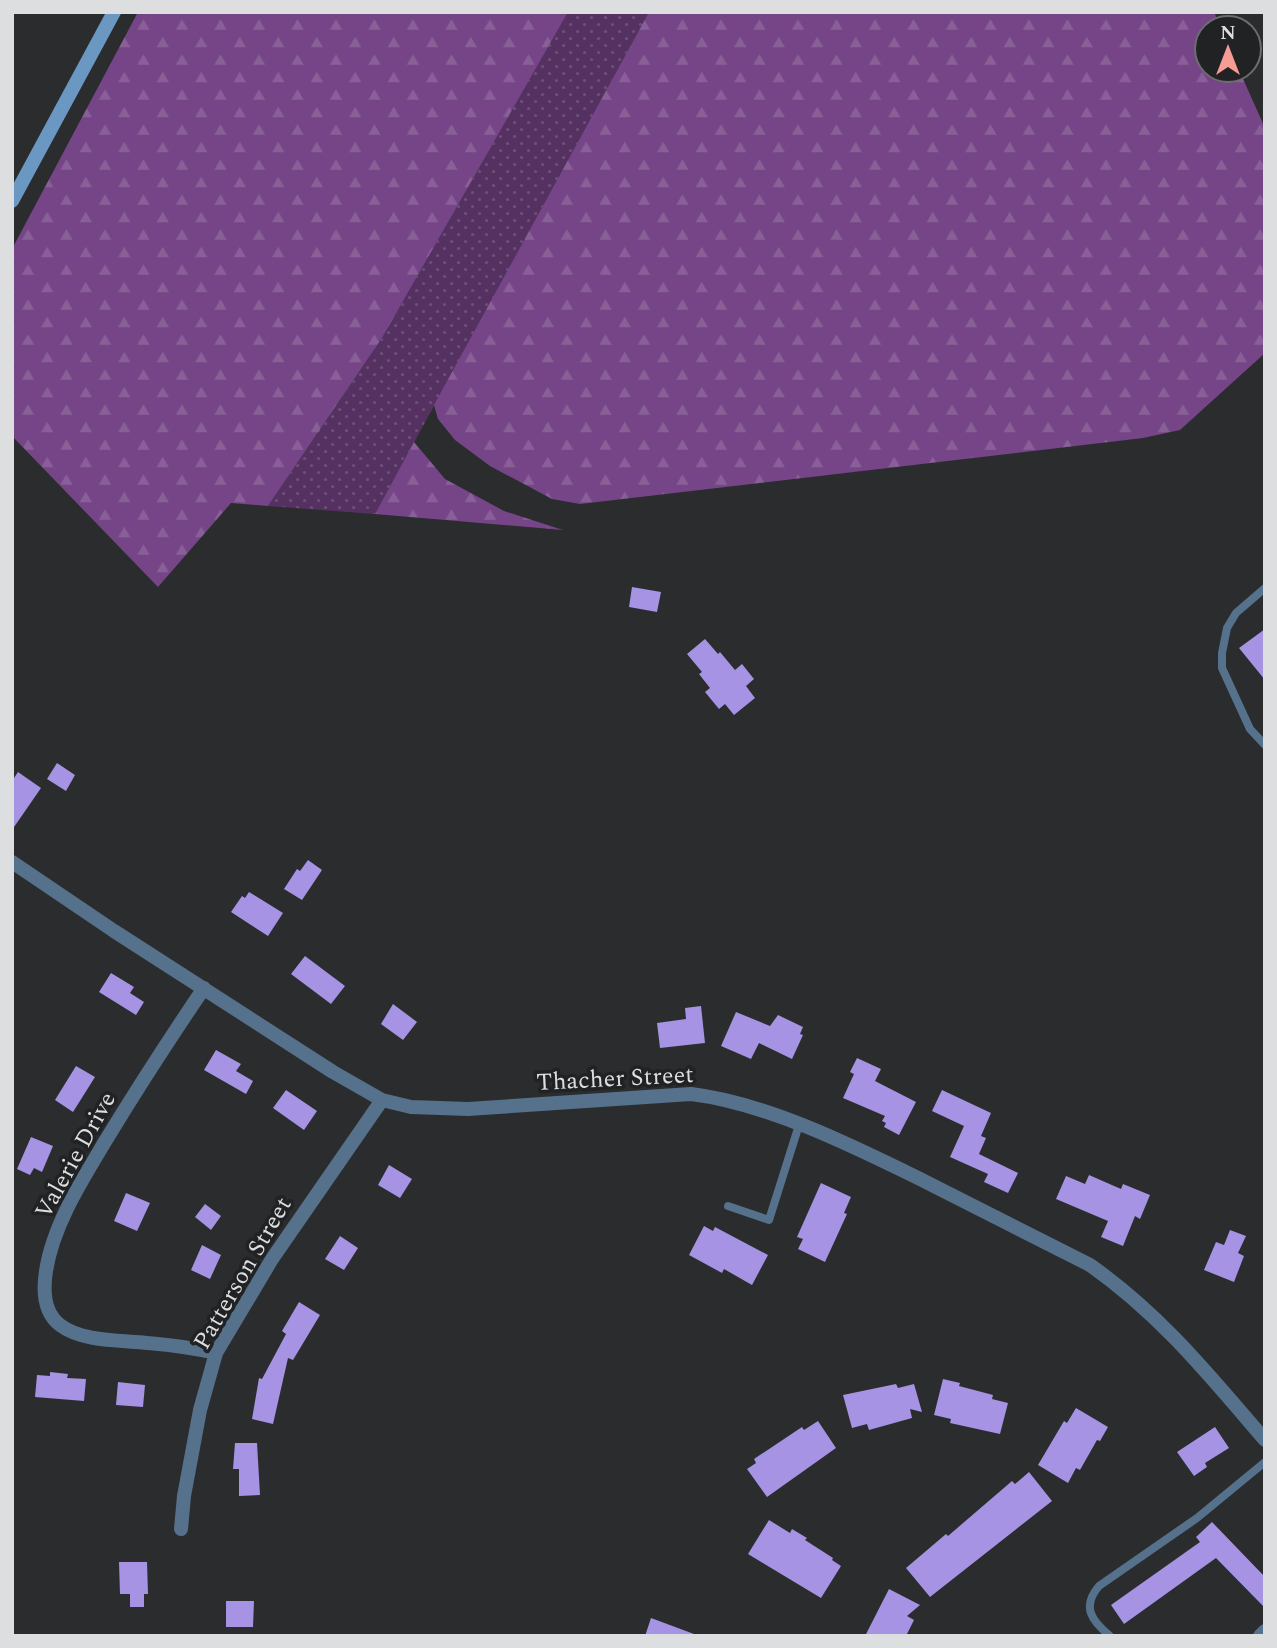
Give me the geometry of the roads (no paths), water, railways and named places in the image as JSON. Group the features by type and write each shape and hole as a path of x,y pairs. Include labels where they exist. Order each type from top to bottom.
{"main road":[{"path":"12,201 114,12"}],"street":[{"name":"Thacher Street","path":"12,862 332,1072 383,1100 411,1107 468,1109 691,1094 719,1097 799,1125 874,1157 1090,1265 1152,1312 1265,1440"},
{"name":"Valerie Drive","path":"204,988 146,1074 90,1166 64,1216 46,1270 45,1304 59,1324 71,1331 216,1353"},
{"name":"Patterson Street","path":"181,1529 184,1496 200,1410 216,1353 272,1259 383,1100"},
{"path":"1260,1636 1265,1631"}],"lane":[{"path":"1265,587 1236,612 1227,628 1222,653 1222,668 1250,729 1265,745"},
{"path":"728,1206 769,1220 799,1125"},
{"path":"1110,1636 1095,1623 1091,1613 1091,1595 1099,1586 1197,1518 1265,1462"}]}
